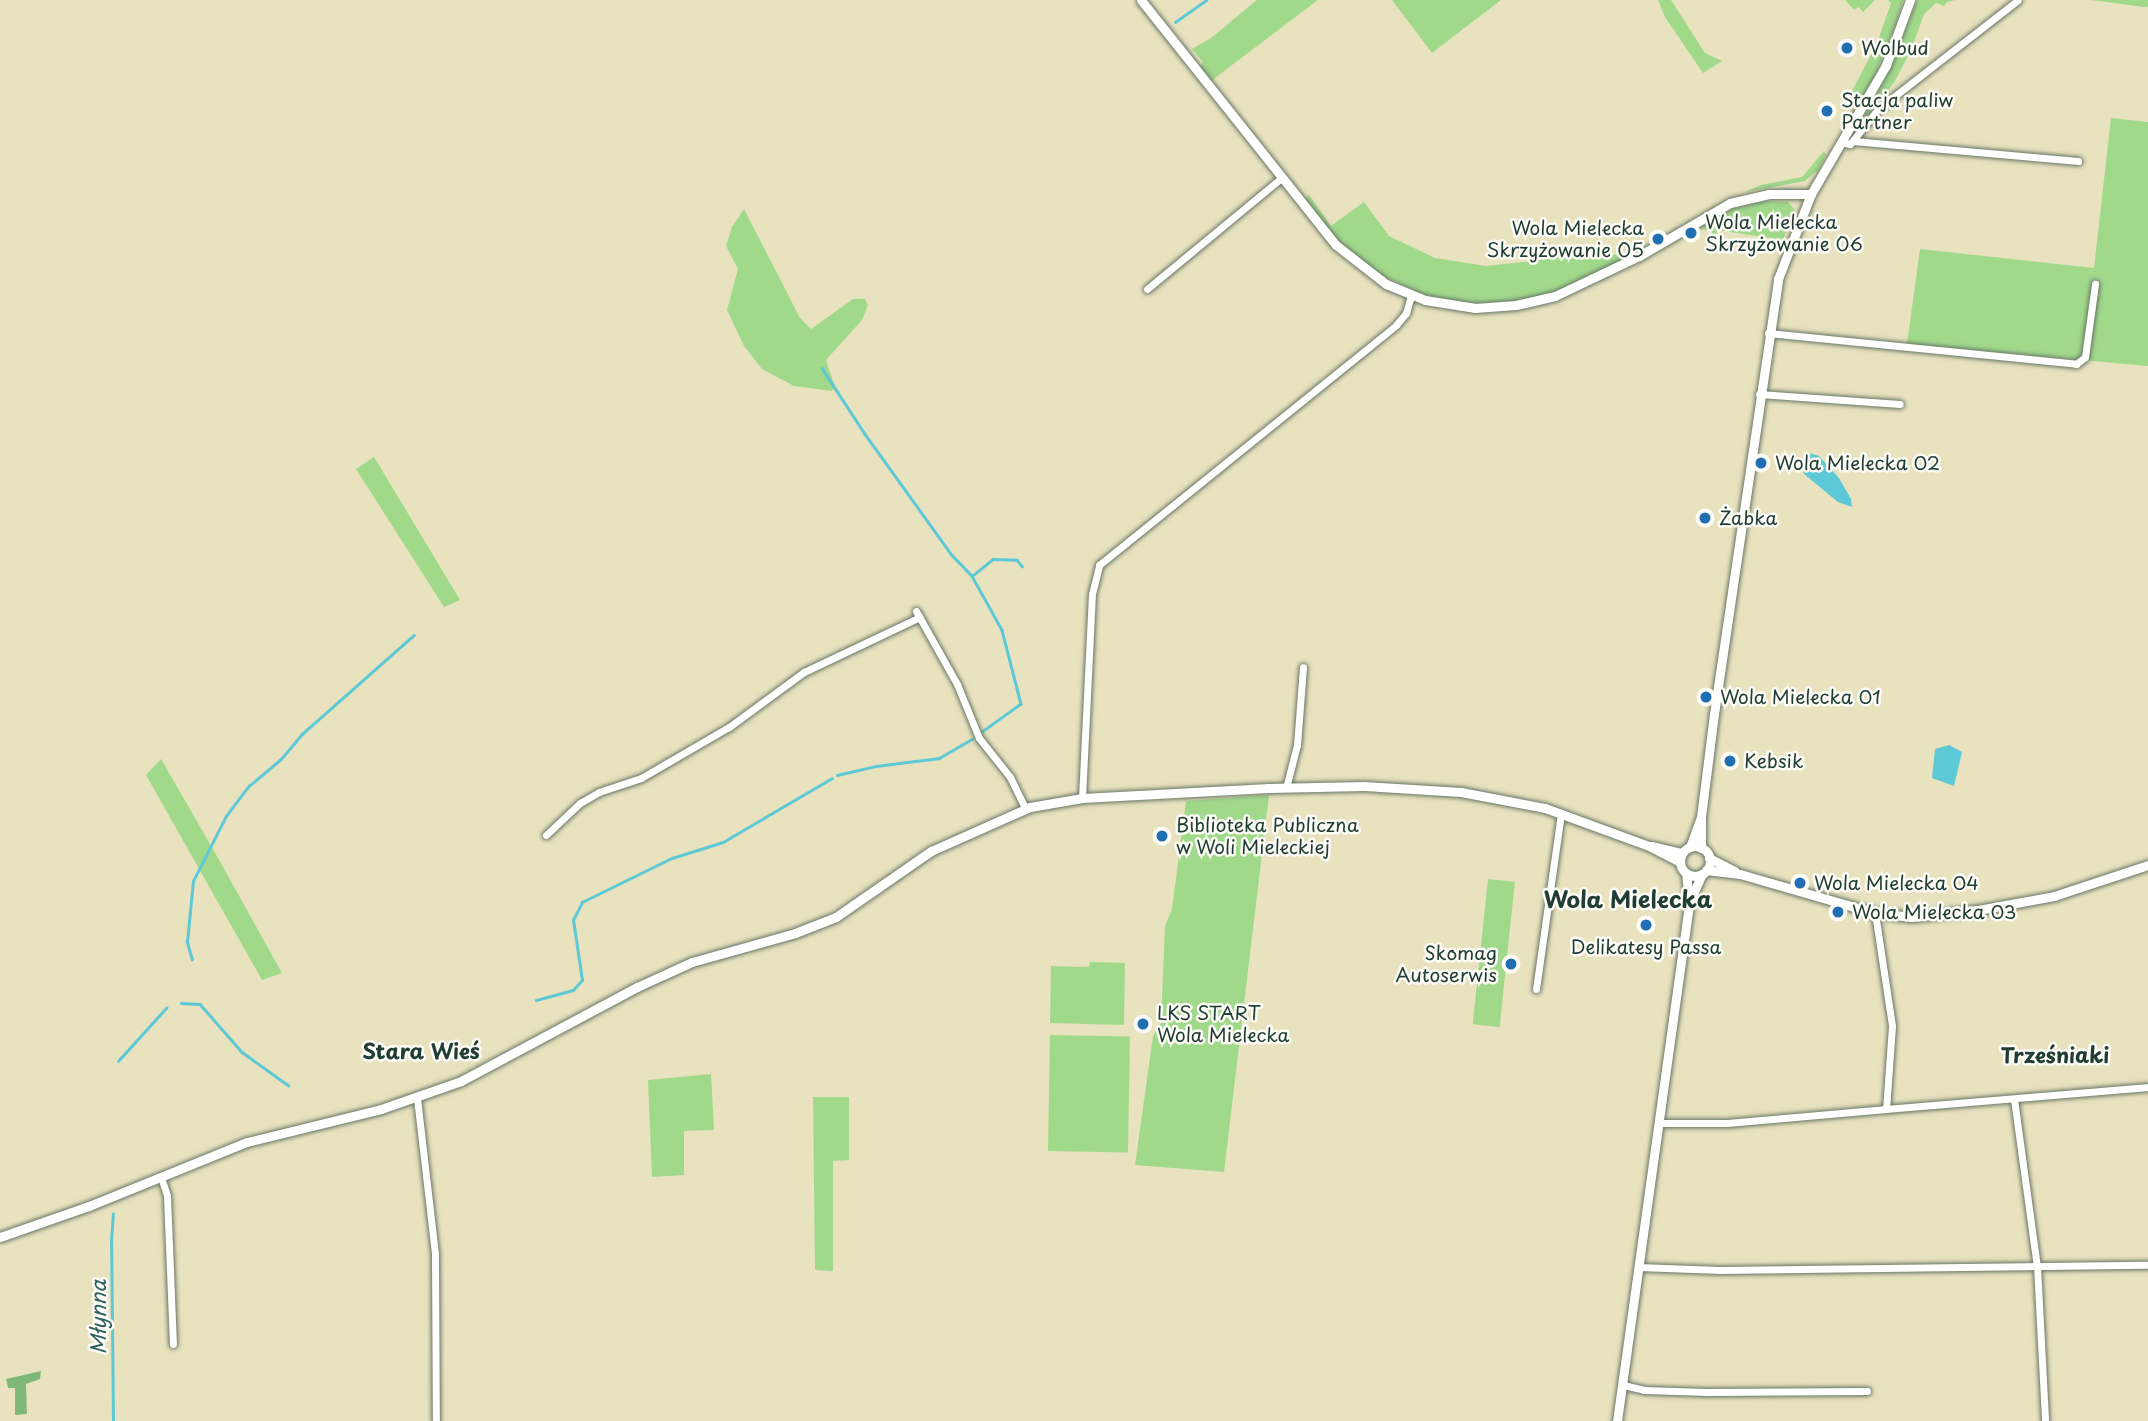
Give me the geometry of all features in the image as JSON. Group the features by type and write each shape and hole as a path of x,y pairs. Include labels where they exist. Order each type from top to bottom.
{"street":[{"path":"1141,0 1281,178 1347,255 1386,284 1411,295 1444,304 1475,308 1516,305 1555,296 1625,263 1730,203 1769,194 1811,194"},
{"path":"1910,0 1886,65 1811,194 1784,259 1768,333 1759,394 1701,817 1701,848 1709,858 1740,874 1875,913 1911,917 2012,905 2089,886 2148,865"},
{"path":"1841,142 1845,145 1853,141 1878,109 2018,0"},
{"path":"1853,141 2078,162"},
{"path":"1147,289 1281,178"},
{"path":"1768,333 2076,364 2085,356 2095,284"},
{"path":"1082,798 1092,594 1099,565 1396,325 1406,313 1411,295"},
{"path":"1759,394 1900,404"},
{"path":"546,835 580,803 599,792 641,778 729,727 804,672 918,614 957,684 979,738 1010,778 1025,808"},
{"path":"1286,788 1297,746 1303,667"},
{"path":"0,1237 89,1206 247,1142 417,1098 505,1059 692,962 795,933 836,917 931,851 1025,808 1082,798 1364,786 1461,792 1525,803 1649,846 1684,854 1701,848"},
{"path":"1536,989 1561,814"},
{"path":"1618,1421 1689,905 1684,854 1701,817"},
{"path":"1689,905 1709,858"},
{"path":"1686,873 1740,874"},
{"path":"1875,913 1892,1026 1886,1109"},
{"path":"1658,1123 1727,1123 2148,1087"},
{"path":"417,1098 435,1254 436,1421"},
{"path":"2014,1099 2037,1266 2045,1421"},
{"path":"161,1177 167,1196 173,1344"},
{"path":"1639,1267 1720,1270 2148,1265"},
{"path":"1623,1385 1644,1390 1707,1392 1867,1391"}],"green space":[{"path":"1257,0 1318,0 1211,81 1200,67 1203,62 1192,49 1211,38"},
{"path":"1392,0 1501,0 1432,53"},
{"path":"1658,0 1671,0 1705,53 1722,61 1703,73 1665,17"},
{"path":"1845,0 1875,0 1863,12 1859,7 1854,10"},
{"path":"1888,0 1903,0 1875,76 1863,94 1850,95 1877,43 1891,3"},
{"path":"1917,0 1955,0 1944,6 1936,3 1924,14 1911,50 1895,81 1854,135 1892,66"},
{"path":"2091,0 2148,0 2148,7 2144,7"},
{"path":"2111,118 2148,122 2148,366 1907,344 1920,249 2094,268"},
{"path":"1824,151 1826,155 1818,170 1805,181 1745,192 1761,185 1802,177"},
{"path":"1309,195 1331,226 1364,202 1389,236 1435,258 1486,266 1534,261 1582,248 1608,247 1611,255 1619,254 1623,260 1557,292 1518,301 1477,303 1426,296 1373,271 1339,242 1303,199"},
{"path":"1765,201 1788,202 1795,210 1783,240 1717,230 1714,243 1711,243 1712,231 1701,227 1733,209"},
{"path":"744,209 800,318 811,329 853,299 865,299 868,305 862,320 826,360 835,387 832,391 794,386 762,369 744,346 727,310 738,269 726,246 732,227"},
{"path":"374,457 460,600 444,607 356,469"},
{"path":"161,759 282,973 262,980 146,775"},
{"path":"1269,795 1224,1172 1135,1165 1153,1036 1161,1023 1165,926 1172,909 1186,801"},
{"path":"1488,879 1515,882 1500,1027 1473,1024"},
{"path":"1090,962 1125,963 1124,1025 1050,1023 1051,966 1089,967"},
{"path":"1050,1035 1130,1036 1128,1152 1048,1151"},
{"path":"711,1074 714,1130 684,1131 684,1175 652,1177 648,1080"},
{"path":"813,1097 849,1097 849,1160 833,1161 833,1271 815,1270"},
{"path":"41,1371 40,1379 26,1384 27,1414 15,1415 15,1388 8,1388 6,1379"}],"water":[{"path":"1809,453 1819,456 1839,478 1851,499 1852,507 1838,502 1804,474 1800,463"},
{"path":"1949,745 1962,752 1954,786 1932,778 1935,749"}],"waterway":[{"path":"1175,22 1206,0"},
{"path":"822,368 865,434 952,555 972,576 1002,630 1021,704 982,732"},
{"path":"972,576 993,559 1017,560 1022,566"},
{"path":"192,960 187,942 193,881 226,816 249,786 281,759 302,734 414,635"},
{"path":"837,775 876,766 939,758 972,739"},
{"path":"536,1000 573,990 582,980 573,920 582,902 672,858 723,842 832,778"},
{"name":"Młynna","path":"181,1003 200,1004 242,1052 288,1085"},
{"name":"Młynna","path":"118,1061 166,1008"},
{"name":"Młynna","path":"113,1214 113,1421"}],"place":[{"name":"Wolbud","path":"1847,48"},
{"name":"Stacja paliw Partner","path":"1827,111"},
{"name":"Wola Mielecka Skrzyżowanie 06","path":"1691,233"},
{"name":"Wola Mielecka Skrzyżowanie 05","path":"1658,239"},
{"name":"Wola Mielecka 02","path":"1761,463"},
{"name":"Żabka","path":"1705,518"},
{"name":"Wola Mielecka 01","path":"1706,697"},
{"name":"Kebsik","path":"1730,761"},
{"name":"Biblioteka Publiczna w Woli Mieleckiej","path":"1162,836"},
{"name":"Wola Mielecka 04","path":"1800,883"},
{"name":"Wola Mielecka 03","path":"1838,912"},
{"name":"Delikatesy Passa","path":"1646,925"},
{"name":"Skomag Autoserwis","path":"1511,964"},
{"name":"LKS START Wola Mielecka","path":"1143,1024"}],"district":[{"name":"Wola Mielecka","path":"1628,899"},
{"name":"Stara Wieś","path":"421,1050"},
{"name":"Trześniaki","path":"2055,1054"}]}
